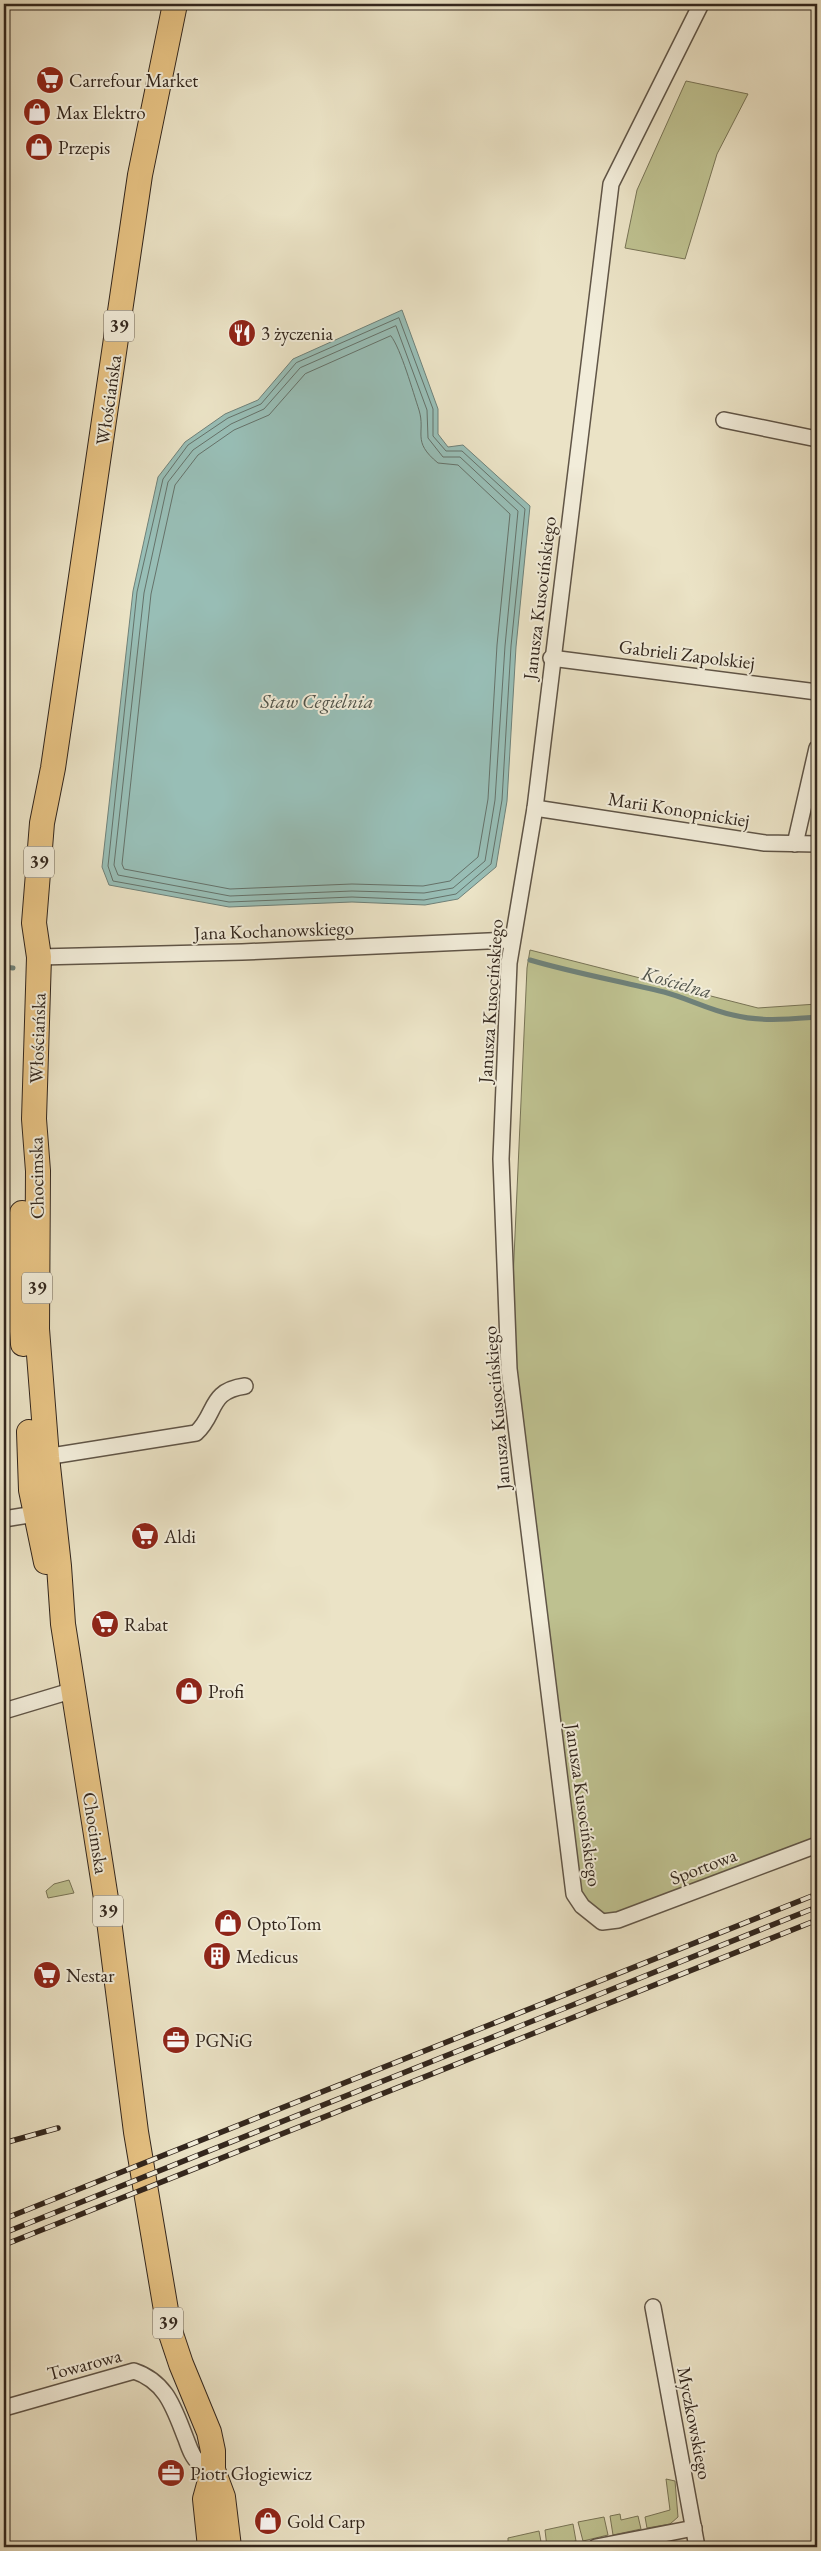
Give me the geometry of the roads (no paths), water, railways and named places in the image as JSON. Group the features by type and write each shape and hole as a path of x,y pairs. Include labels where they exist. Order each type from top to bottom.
{"main road":[{"name":"Włościańska","path":"34,1120 39,957 49,923 55,826 53,768 140,175 175,4"},
{"name":"Chocimska","path":"34,1120 26,1174 19,1293 38,1458 59,1566 63,1624"},
{"name":"Chocimska","path":"38,1458 34,1514 63,1624 74,1690 107,1906 136,2132 169,2328 180,2364 209,2432 213,2470"},
{"name":"39","path":"210,2547 205,2500 213,2470"},
{"name":"39","path":"213,2470 223,2497 229,2547"}],"street":[{"name":"Janusza Kusocińskiego","path":"602,1922 582,1906 574,1894 510,1369 501,1159 511,940 534,808 611,184 701,4"},
{"path":"724,420 817,439"},
{"name":"Gabrieli Zapolskiej","path":"551,658 817,692"},
{"path":"796,844 817,748"},
{"name":"Marii Konopnickiej","path":"534,808 766,843 817,844"},
{"name":"Jana Kochanowskiego","path":"39,957 232,952 511,940"},
{"path":"38,1458 196,1433 205,1424 208,1412 214,1402 230,1388 245,1386"},
{"path":"4,1519 34,1514"},
{"path":"4,1711 74,1690"},
{"name":"Sportowa","path":"602,1922 618,1920 817,1845"},
{"name":"Myczkowskiego","path":"653,2307 697,2547"},
{"name":"Towarowa","path":"4,2408 134,2371 154,2380 160,2387 170,2402 192,2453 199,2462 213,2470"},
{"path":"596,2547 694,2528"}],"water":[{"name":"Staw Cegielnia","path":"402,310 438,409 438,434 448,447 463,445 530,506 516,647 507,801 496,867 458,899 425,905 352,902 229,907 109,885 102,867 133,591 158,477 185,442 225,414 258,400 293,359"}],"waterway":[{"name":"Kościelna","path":"530,960 664,992 724,1013 743,1017 754,1019 817,1017"},
{"name":"Kościelna","path":"4,967 13,968"}],"railway":[{"path":"4,2219 817,1894"},
{"path":"4,2233 817,1907"},
{"path":"4,2245 817,1920"},
{"path":"4,2143 58,2128"}],"place":[{"name":"Carrefour Market","path":"50,80"},
{"name":"Max Elektro","path":"37,112"},
{"name":"Przepis","path":"39,147"},
{"name":"3 życzenia","path":"242,333"},
{"name":"Aldi","path":"145,1536"},
{"name":"Rabat","path":"105,1624"},
{"name":"Profi","path":"189,1691"},
{"name":"OptoTom","path":"228,1923"},
{"name":"Medicus","path":"217,1956"},
{"name":"Nestar","path":"47,1975"},
{"name":"PGNiG","path":"176,2040"},
{"name":"Piotr Głogiewicz","path":"171,2473"},
{"name":"Gold Carp","path":"268,2521"}]}
